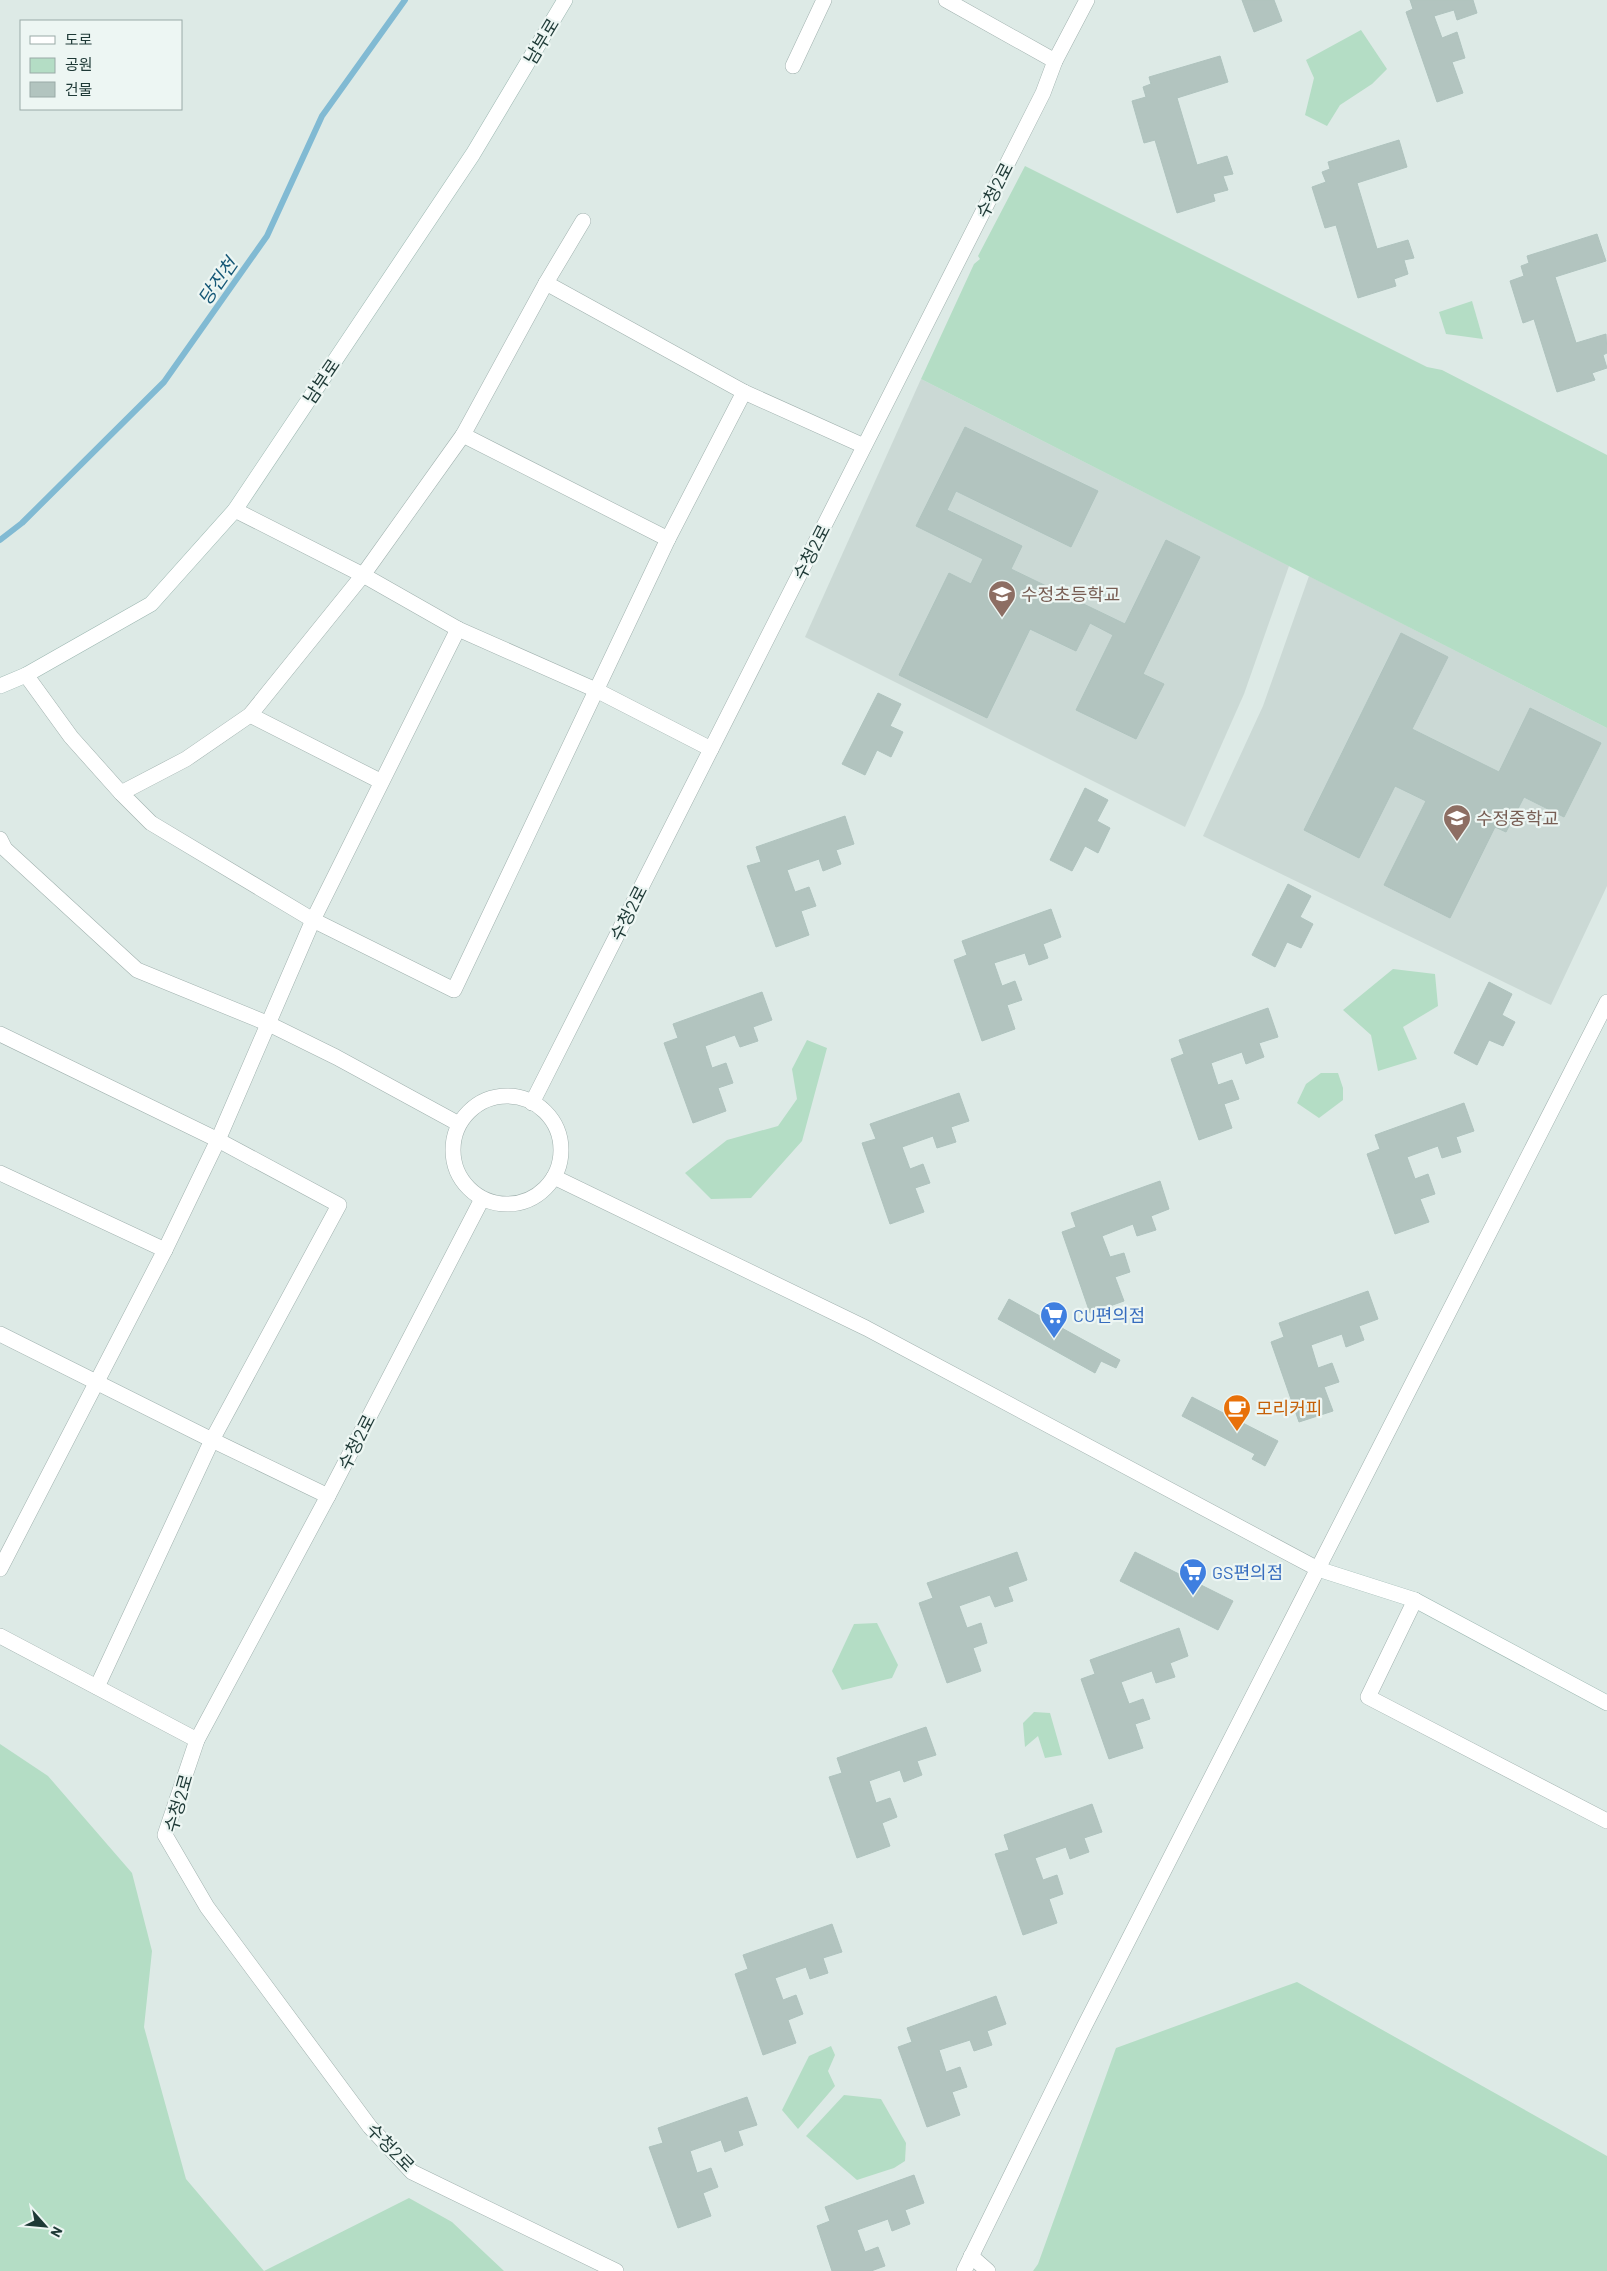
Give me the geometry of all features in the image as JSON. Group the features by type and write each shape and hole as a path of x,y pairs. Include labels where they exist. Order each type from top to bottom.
{"street":[{"name":"남부로","path":"0,686 26,675 151,604 235,510 473,154 565,0"},
{"path":"793,66 824,0"},
{"name":"수청2로","path":"532,1103 1043,94 1055,61 1087,0"},
{"path":"949,1 1055,61"},
{"path":"121,793 186,759 250,715 363,576 463,435 546,283 583,221"},
{"path":"546,283 744,392 864,446"},
{"path":"26,675 71,738 151,823 313,920 454,990 668,538 744,392"},
{"path":"463,435 668,538"},
{"path":"235,510 363,576 458,628 596,690 710,749"},
{"path":"0,1569 165,1250 218,1140 313,920 380,781 458,628"},
{"path":"250,715 380,781"},
{"path":"0,839 5,849 137,970 269,1024 336,1057 460,1124"},
{"path":"964,2271 1089,2018 1607,1002"},
{"path":"0,1034 218,1140 339,1205 212,1440 97,1687"},
{"path":"505,1096 519,1098 532,1103 546,1113 556,1127 560,1144 560,1161 554,1177 544,1190 530,1199 514,1204 498,1204 482,1198 470,1190 461,1180 455,1166 454,1138 460,1124 468,1113 491,1098 505,1096"},
{"path":"0,1173 165,1250"},
{"path":"554,1177 866,1328 1318,1569 1415,1600 1607,1703"},
{"name":"수청2로","path":"482,1198 328,1496 197,1740 165,1835 207,1907 370,2127 412,2172 616,2271"},
{"path":"0,1334 328,1496"},
{"path":"1415,1600 1368,1697 1607,1821"},
{"path":"0,1636 197,1740"},
{"path":"971,2256 988,2271"}],"shaded area":[{"path":"921,379 1289,566 1244,694 1185,827 805,637"},
{"path":"1309,576 1607,728 1607,886 1551,1005 1203,836 1263,706"}],"green space":[{"path":"1361,30 1387,69 1372,84 1340,105 1327,126 1305,115 1314,78 1306,60"},
{"path":"1025,166 1427,367 1442,370 1607,455 1607,728 921,379 974,264 980,259 978,256"},
{"path":"1472,301 1483,339 1446,334 1439,312"},
{"path":"1393,969 1435,974 1438,1006 1403,1027 1417,1059 1378,1071 1371,1035 1343,1010"},
{"path":"807,1040 827,1048 802,1141 751,1198 711,1199 685,1173 727,1140 778,1126 797,1099 792,1069"},
{"path":"1321,1073 1338,1073 1343,1088 1343,1100 1319,1118 1297,1103 1306,1084"},
{"path":"877,1623 898,1665 892,1678 842,1690 832,1671 854,1624"},
{"path":"1034,1712 1050,1713 1062,1755 1045,1758 1038,1736 1025,1747 1023,1723"},
{"path":"0,1744 48,1776 132,1873 152,1951 144,2027 186,2179 264,2271 0,2271"},
{"path":"1297,1982 1607,2156 1607,2271 1033,2271 1038,2264 1116,2048"},
{"path":"831,2046 835,2055 828,2071 835,2086 798,2129 782,2110 809,2056"},
{"path":"844,2095 881,2099 906,2143 905,2161 894,2168 857,2180 806,2136"},
{"path":"409,2198 452,2222 504,2271 264,2271"}],"building":[{"path":"1242,0 1274,0 1282,21 1254,32"},
{"path":"1410,0 1473,0 1477,13 1457,20 1454,10 1434,16 1442,38 1457,32 1465,58 1452,62 1463,93 1437,102 1406,12 1413,9"},
{"path":"1220,56 1228,82 1177,98 1197,165 1227,156 1233,174 1223,176 1228,190 1213,194 1215,201 1177,213 1155,140 1144,143 1132,101 1146,97 1143,87 1151,84 1149,77"},
{"path":"1399,140 1407,167 1357,183 1377,249 1408,240 1414,258 1404,260 1408,274 1394,279 1396,286 1358,298 1336,225 1325,228 1312,187 1326,182 1322,172 1330,169 1328,162"},
{"path":"1597,234 1606,261 1555,277 1576,343 1606,334 1607,353 1603,355 1607,368 1592,373 1595,380 1557,392 1534,319 1523,323 1510,281 1524,276 1521,266 1529,263 1527,256"},
{"path":"965,427 1098,491 1071,547 956,491 947,510 1022,546 1011,569 1125,624 1166,540 1200,557 1143,674 1164,684 1136,739 1076,710 1113,635 1090,623 1076,651 1030,629 987,718 899,675 949,573 971,584 983,559 916,526"},
{"name":"수정중학교","path":"1401,633 1448,657 1412,729 1499,772 1530,708 1601,743 1564,817 1524,797 1506,832 1495,827 1450,918 1384,885 1426,801 1395,786 1359,858 1304,830"},
{"path":"878,693 901,704 890,726 903,732 891,757 877,750 865,775 842,764"},
{"path":"1085,788 1108,800 1097,821 1110,828 1098,853 1085,846 1072,871 1050,860"},
{"path":"845,816 854,844 836,850 841,864 823,871 819,859 787,870 795,892 809,887 816,906 801,911 809,935 776,947 747,866 761,862 756,847"},
{"path":"1288,884 1311,896 1300,917 1313,924 1301,948 1287,942 1275,967 1252,955"},
{"path":"1051,909 1061,937 1043,944 1048,958 1029,965 1025,953 994,963 1002,986 1015,981 1022,1000 1007,1005 1015,1029 982,1041 954,960 967,955 962,941"},
{"path":"1489,982 1512,994 1502,1015 1515,1022 1503,1046 1489,1040 1477,1065 1454,1053"},
{"path":"762,992 772,1020 753,1027 758,1041 740,1047 735,1035 705,1046 712,1068 726,1063 733,1083 718,1088 726,1111 693,1123 664,1043 678,1038 673,1024"},
{"path":"1268,1008 1278,1037 1259,1043 1264,1057 1246,1064 1242,1052 1211,1063 1218,1085 1232,1080 1239,1099 1224,1104 1232,1128 1199,1140 1171,1059 1184,1054 1179,1040"},
{"path":"959,1093 969,1121 951,1127 956,1142 937,1148 933,1136 902,1147 910,1169 923,1164 930,1183 915,1188 924,1212 890,1224 862,1143 876,1139 870,1124"},
{"path":"1464,1103 1474,1131 1456,1137 1461,1152 1442,1158 1438,1146 1407,1157 1415,1179 1428,1174 1435,1194 1420,1199 1429,1222 1395,1234 1367,1154 1380,1149 1375,1135"},
{"path":"1160,1181 1169,1209 1151,1216 1156,1230 1137,1236 1133,1224 1102,1236 1110,1257 1124,1253 1130,1272 1115,1277 1124,1301 1090,1313 1062,1232 1076,1227 1071,1213"},
{"path":"1368,1291 1378,1319 1359,1326 1364,1340 1346,1347 1342,1334 1311,1345 1318,1368 1332,1363 1339,1382 1324,1387 1333,1411 1299,1422 1271,1342 1284,1337 1279,1323"},
{"path":"1009,1299 1120,1360 1116,1368 1101,1361 1095,1373 998,1319"},
{"path":"1192,1397 1278,1441 1265,1466 1252,1459 1255,1454 1182,1416"},
{"path":"1017,1552 1027,1580 1008,1587 1013,1601 995,1607 990,1595 959,1606 967,1628 981,1623 987,1643 973,1648 981,1671 947,1683 919,1603 933,1598 927,1583"},
{"path":"1135,1552 1233,1601 1218,1630 1120,1581"},
{"path":"1179,1628 1188,1656 1170,1663 1175,1677 1156,1683 1152,1671 1121,1682 1129,1704 1143,1699 1150,1719 1135,1724 1143,1748 1109,1759 1081,1679 1095,1674 1090,1660"},
{"path":"926,1727 936,1755 917,1761 922,1775 904,1782 900,1770 869,1781 876,1803 890,1798 897,1817 882,1823 890,1846 857,1858 829,1777 842,1773 837,1758"},
{"path":"1092,1804 1102,1832 1084,1838 1089,1852 1070,1859 1066,1847 1035,1858 1043,1880 1057,1875 1063,1894 1049,1899 1057,1923 1023,1935 995,1854 1009,1850 1004,1835"},
{"path":"832,1924 842,1952 823,1958 828,1973 810,1979 806,1967 775,1978 783,2000 796,1995 803,2014 788,2020 796,2043 763,2055 735,1974 748,1969 743,1955"},
{"path":"996,1996 1006,2024 987,2031 992,2045 974,2051 970,2040 939,2050 946,2072 960,2067 967,2087 952,2092 960,2115 927,2127 898,2047 912,2042 907,2028"},
{"path":"747,2097 757,2125 738,2131 743,2145 725,2152 721,2140 690,2151 697,2173 711,2168 718,2187 703,2193 711,2216 678,2228 649,2147 663,2143 658,2128"},
{"path":"914,2175 924,2203 905,2210 910,2224 892,2231 888,2219 857,2230 865,2252 878,2247 885,2266 871,2271 832,2271 817,2226 830,2221 825,2207"}],"waterway":[{"name":"당진천","path":"0,540 22,523 164,382 267,236 322,116 405,0"}],"place":[{"name":"수정초등학교","path":"1002,618"},
{"name":"수정중학교","path":"1457,842"},
{"name":"CU편의점","path":"1054,1339"},
{"name":"모리커피","path":"1237,1432"},
{"name":"GS편의점","path":"1193,1596"}]}
